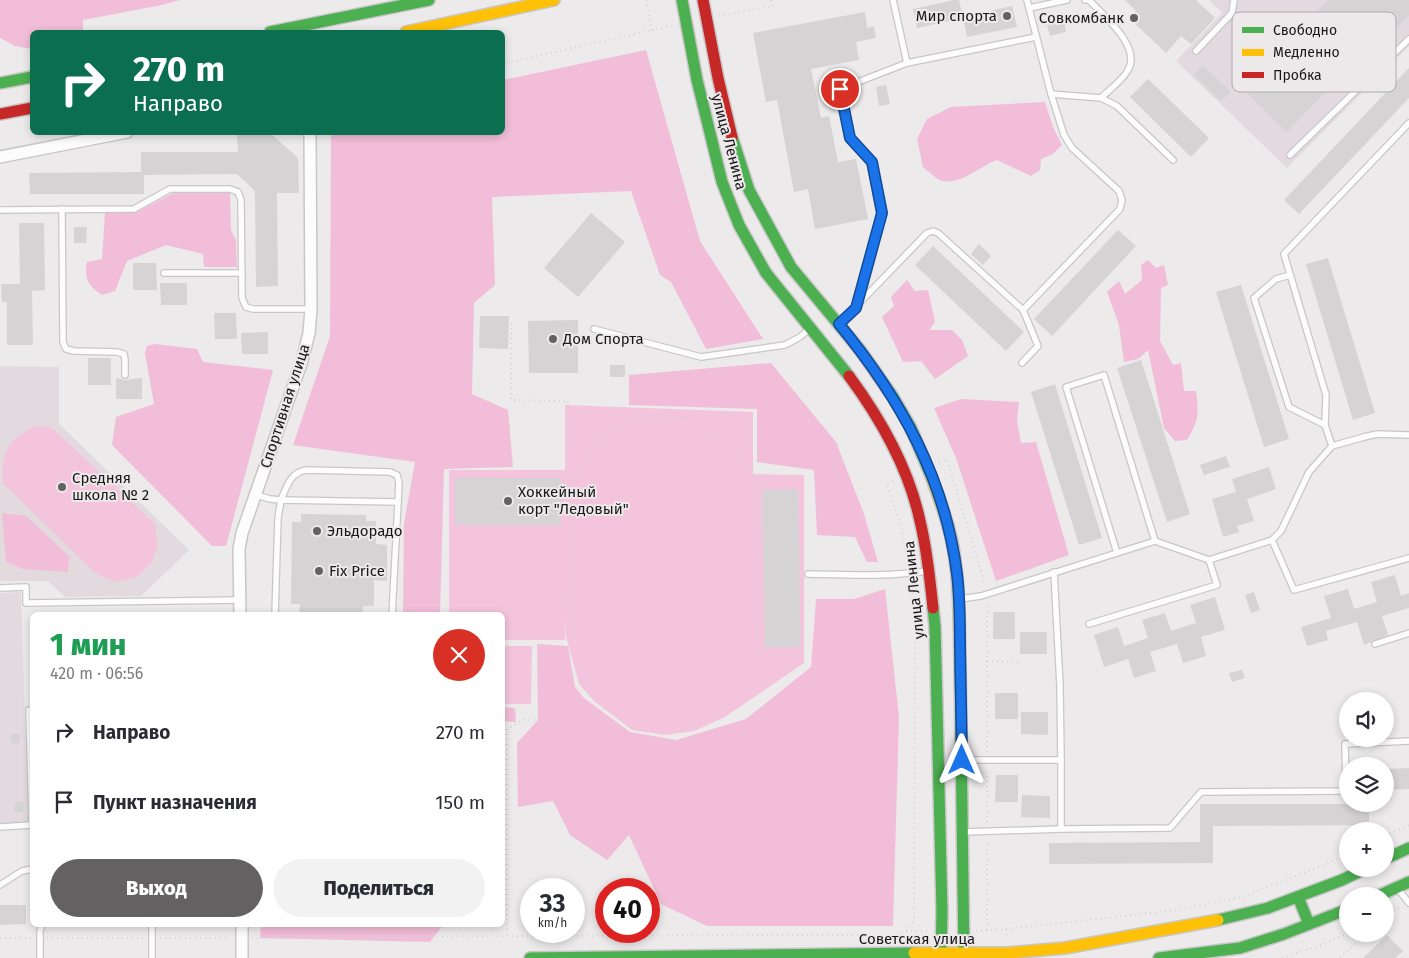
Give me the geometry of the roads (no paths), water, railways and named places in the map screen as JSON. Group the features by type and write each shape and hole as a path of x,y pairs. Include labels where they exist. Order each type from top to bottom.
{"street":[{"path":"291,30 322,27 426,0"},
{"path":"415,30 554,0"},
{"name":"улица Ленина","path":"682,0 697,80 722,182 739,225 773,282 859,390 876,416 891,444 913,495 920,519 929,570 935,626 941,956"},
{"name":"улица Ленина","path":"703,0 718,78 736,153 749,190 791,267 860,350 893,397 911,428 926,460 949,530 956,566 959,599 964,956"},
{"path":"0,83 30,77"},
{"path":"0,114 30,108"},
{"path":"0,157 113,135"},
{"name":"Спортивная улица","path":"240,612 240,549 242,533 302,361 309,333 311,309 310,135"},
{"path":"773,282 791,267"},
{"path":"936,670 961,670"},
{"path":"1394,855 1409,848"},
{"name":"Советская улица","path":"530,958 811,954 964,956 1008,954 1056,949 1205,924 1268,908 1348,877"},
{"path":"1394,889 1409,882"},
{"path":"1298,897 1309,924"},
{"path":"1159,958 1237,953 1339,912"},
{"path":"242,927 242,958"}],"lane":[{"path":"893,0 907,63"},
{"path":"1023,310 1120,209 1122,200 1119,192 1072,148 1064,135 1051,94 1027,0"},
{"path":"1029,8 1067,0"},
{"path":"1085,0 1089,0 1129,46 1129,70 1101,98"},
{"path":"1196,51 1232,13"},
{"path":"856,308 882,213 872,162 850,138 840,89 907,63 1036,37"},
{"path":"1396,53 1409,40"},
{"path":"1290,155 1355,92"},
{"path":"1051,94 1101,98 1118,106 1173,160"},
{"path":"1332,446 1325,425 1326,395 1284,254 1409,123"},
{"path":"0,210 134,209 170,190 230,189 238,192 241,200 242,298 246,307 253,310 311,309"},
{"path":"62,209 63,342 66,349 74,351 117,352 124,354 126,360 125,375"},
{"path":"839,324 927,233 932,231 938,233 1023,310 1038,346 1022,363"},
{"path":"164,273 242,273"},
{"path":"1290,275 1276,279 1254,298 1289,407 1325,425"},
{"path":"594,329 701,357 785,345 800,337 811,328"},
{"path":"1117,553 1066,387 1104,375 1155,542"},
{"path":"959,599 987,594 1155,542 1210,560 1272,540 1281,531 1310,472 1332,446 1377,434 1409,435"},
{"path":"275,612 278,518 281,500 288,483 297,472 315,470 390,472 397,475 399,483 392,612"},
{"path":"256,494 270,499 281,500 398,502"},
{"path":"1272,540 1294,590 1409,558"},
{"path":"1089,624 1217,585 1210,560"},
{"path":"808,574 856,575 910,573 929,570"},
{"path":"1054,572 1060,686 1062,829"},
{"path":"0,588 26,588 26,603 240,600"},
{"path":"1375,644 1409,633"},
{"path":"29,710 30,748"},
{"path":"963,832 1170,828 1201,792 1346,791 1345,744 1409,741"},
{"path":"962,760 1061,760"},
{"path":"0,827 30,825"},
{"path":"0,885 22,871 30,869"},
{"path":"1397,888 1409,903"},
{"path":"40,958 42,927"},
{"path":"152,927 152,958"}],"place":[{"name":"Мир спорта","path":"1007,16"},
{"name":"Совкомбанк","path":"1134,18"},
{"name":"Дом Спорта","path":"553,339"},
{"name":"Средняя школа № 2","path":"62,487"},
{"name":"Хоккейный корт \"Ледовый\"","path":"508,501"},
{"name":"Эльдорадо","path":"317,531"},
{"name":"Fix Price","path":"319,571"}]}
